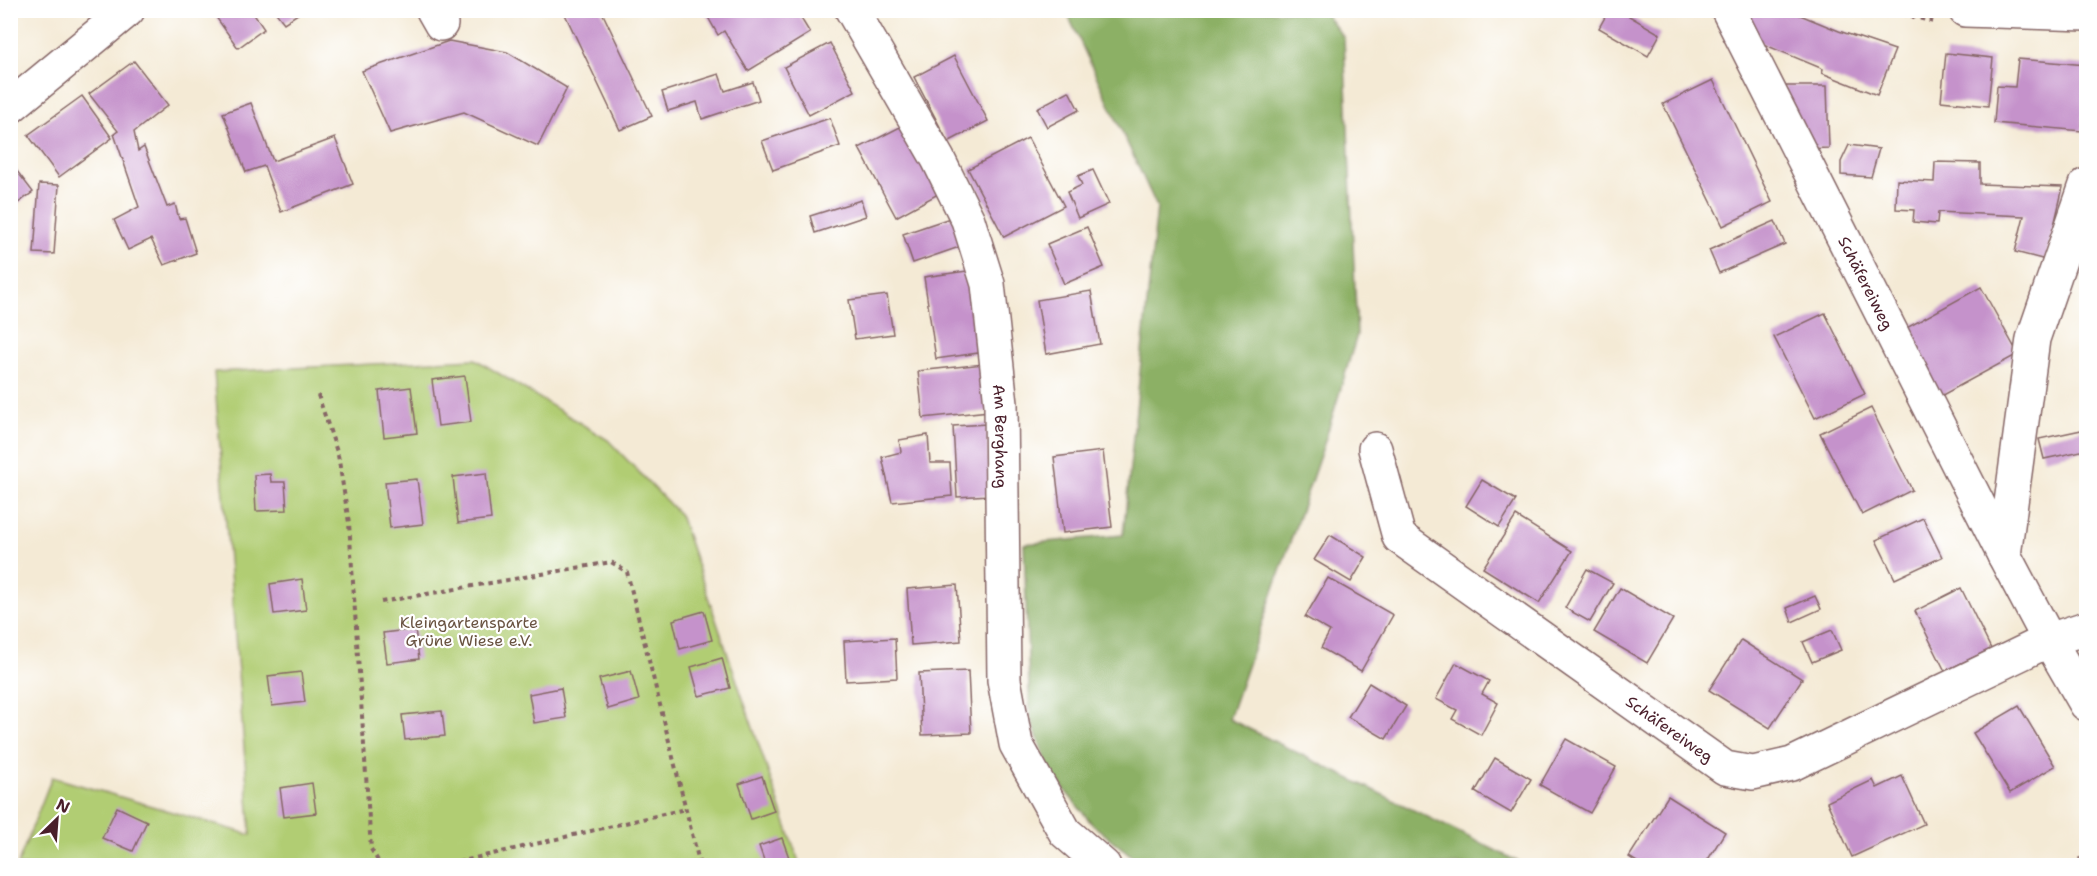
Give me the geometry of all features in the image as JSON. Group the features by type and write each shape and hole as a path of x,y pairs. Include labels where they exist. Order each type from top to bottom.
{"street":[{"path":"10,107 128,10"},
{"name":"Am Berghang","path":"852,10 938,159 968,220 987,284 1001,404 1004,680 1016,744 1065,832 1104,866"},
{"name":"Schäfereiweg","path":"1728,10 2004,555 2086,704"},
{"path":"1965,10 2086,14"},
{"path":"2004,555 2033,339 2086,185"},
{"name":"Schäfereiweg","path":"1375,449 1399,537 1725,768 1753,773 1792,764 2049,640"},
{"path":"2049,640 2086,628"}],"path":[{"path":"318,395 338,456 349,523 371,849 381,866"},
{"path":"381,602 611,562 627,572 700,866"},
{"path":"441,866 685,809"}],"green space":[{"path":"1066,11 1323,11 1344,38 1357,335 1324,444 1229,719 1525,865 1143,865 1092,824 1050,772 1030,717 1024,544 1123,535 1157,207"},
{"name":"Kleingartensparte Grüne Wiese e.V.","path":"475,359 608,440 680,515 800,865 17,866 52,777 251,835 214,372"}],"building":[{"path":"211,10 251,10 264,29 238,48"},
{"path":"274,10 304,10 284,23"},
{"path":"563,10 601,10 652,116 620,130"},
{"path":"704,10 796,10 810,33 748,71 724,31 718,35"},
{"path":"995,10 1011,10 1011,11 997,15"},
{"path":"1609,10 1619,10 1660,34 1648,56 1599,28"},
{"path":"1754,10 1788,10 1839,31 1895,50 1877,95 1822,73 1823,69 1744,36"},
{"path":"449,41 507,52 567,88 538,146 464,112 390,133 362,71"},
{"path":"830,43 855,91 809,115 784,67"},
{"path":"1946,53 1993,58 1988,106 1941,101"},
{"path":"954,56 988,121 948,142 914,77"},
{"path":"2018,59 2086,65 2082,131 1994,123 1997,86 2015,87"},
{"path":"134,61 168,105 134,132 138,151 144,147 167,207 175,204 179,219 185,218 196,253 164,265 151,239 128,250 114,220 139,207 114,134 118,131 89,94"},
{"path":"719,74 725,91 753,82 759,100 702,119 697,102 668,111 662,92"},
{"path":"1713,80 1772,202 1723,226 1663,104"},
{"path":"1784,86 1827,86 1829,148 1803,149"},
{"path":"1069,91 1079,110 1047,127 1037,108"},
{"path":"82,96 112,138 59,177 28,135"},
{"path":"251,103 273,161 335,138 353,184 281,212 264,166 246,172 223,113"},
{"path":"830,118 840,146 773,170 762,141"},
{"path":"904,125 940,193 896,217 859,148"},
{"path":"1028,138 1064,206 1004,237 968,169"},
{"path":"1849,145 1879,149 1871,177 1841,175 1841,162"},
{"path":"10,162 33,192 10,209"},
{"path":"1935,162 1980,163 1980,184 2063,187 2046,260 2015,252 2024,216 1938,212 1937,224 1913,222 1914,210 1896,209 1897,180 1934,182"},
{"path":"1093,170 1109,204 1078,218 1067,192 1082,185 1078,176"},
{"path":"39,184 59,185 54,254 34,253"},
{"path":"861,200 866,216 815,233 810,216"},
{"path":"956,216 965,245 913,263 903,234"},
{"path":"1775,221 1785,244 1719,273 1709,250"},
{"path":"1087,227 1104,267 1064,284 1047,244"},
{"path":"974,270 985,352 936,359 924,277"},
{"path":"1981,287 2018,354 1937,398 1901,331"},
{"path":"1091,291 1100,344 1046,354 1037,300"},
{"path":"887,295 893,334 855,339 849,300"},
{"path":"1825,313 1865,394 1815,418 1774,337"},
{"path":"984,364 989,411 923,418 918,371"},
{"path":"465,376 471,422 438,426 432,380"},
{"path":"411,387 417,433 384,437 379,391"},
{"path":"1871,408 1912,490 1862,515 1820,433"},
{"path":"987,424 990,495 957,497 953,426"},
{"path":"2086,429 2086,450 2044,459 2039,439"},
{"path":"928,435 930,463 950,463 952,496 892,502 882,457 901,452 899,440"},
{"path":"1103,451 1112,527 1063,533 1054,457"},
{"path":"486,473 491,519 458,523 453,477"},
{"path":"270,474 271,482 285,482 287,510 256,511 254,475"},
{"path":"417,479 423,524 390,528 385,482"},
{"path":"1482,480 1516,500 1499,527 1466,506"},
{"path":"1516,516 1572,551 1539,603 1483,568"},
{"path":"1923,518 1942,557 1895,579 1876,540"},
{"path":"1330,535 1366,557 1351,582 1314,560"},
{"path":"1587,569 1613,583 1590,622 1565,608"},
{"path":"1328,578 1393,615 1361,671 1321,648 1330,631 1305,617"},
{"path":"302,579 306,610 274,614 270,584"},
{"path":"957,585 961,641 911,645 907,589"},
{"path":"1620,588 1673,619 1647,663 1594,632"},
{"path":"1961,588 1991,649 1945,671 1915,611"},
{"path":"1815,596 1821,609 1792,622 1787,608"},
{"path":"704,611 712,640 680,649 673,620"},
{"path":"415,629 419,659 387,663 383,633"},
{"path":"1832,630 1841,650 1812,662 1803,642"},
{"path":"895,638 897,678 846,681 844,641"},
{"path":"1741,640 1802,679 1770,728 1709,690"},
{"path":"722,658 730,688 699,696 691,667"},
{"path":"1456,663 1489,681 1482,694 1498,703 1481,735 1452,719 1457,710 1436,699"},
{"path":"631,671 639,700 608,709 599,679"},
{"path":"968,671 971,733 922,735 919,673"},
{"path":"301,672 305,702 272,706 268,676"},
{"path":"1369,683 1406,706 1386,739 1348,717"},
{"path":"561,688 566,718 534,723 529,694"},
{"path":"2019,706 2055,766 2010,793 1973,733"},
{"path":"442,711 445,736 405,740 402,715"},
{"path":"1566,739 1616,767 1590,813 1540,785"},
{"path":"1495,758 1531,779 1511,813 1475,792"},
{"path":"762,776 774,811 751,819 739,784"},
{"path":"1902,776 1924,824 1852,857 1827,802 1873,780 1877,788"},
{"path":"312,783 316,813 284,817 280,788"},
{"path":"1668,796 1725,832 1704,866 1643,866 1629,857"},
{"path":"117,807 147,821 133,851 102,838"},
{"path":"782,838 792,866 766,866 759,846"},
{"path":"2086,856 2086,866 2081,866 2079,858"}]}
